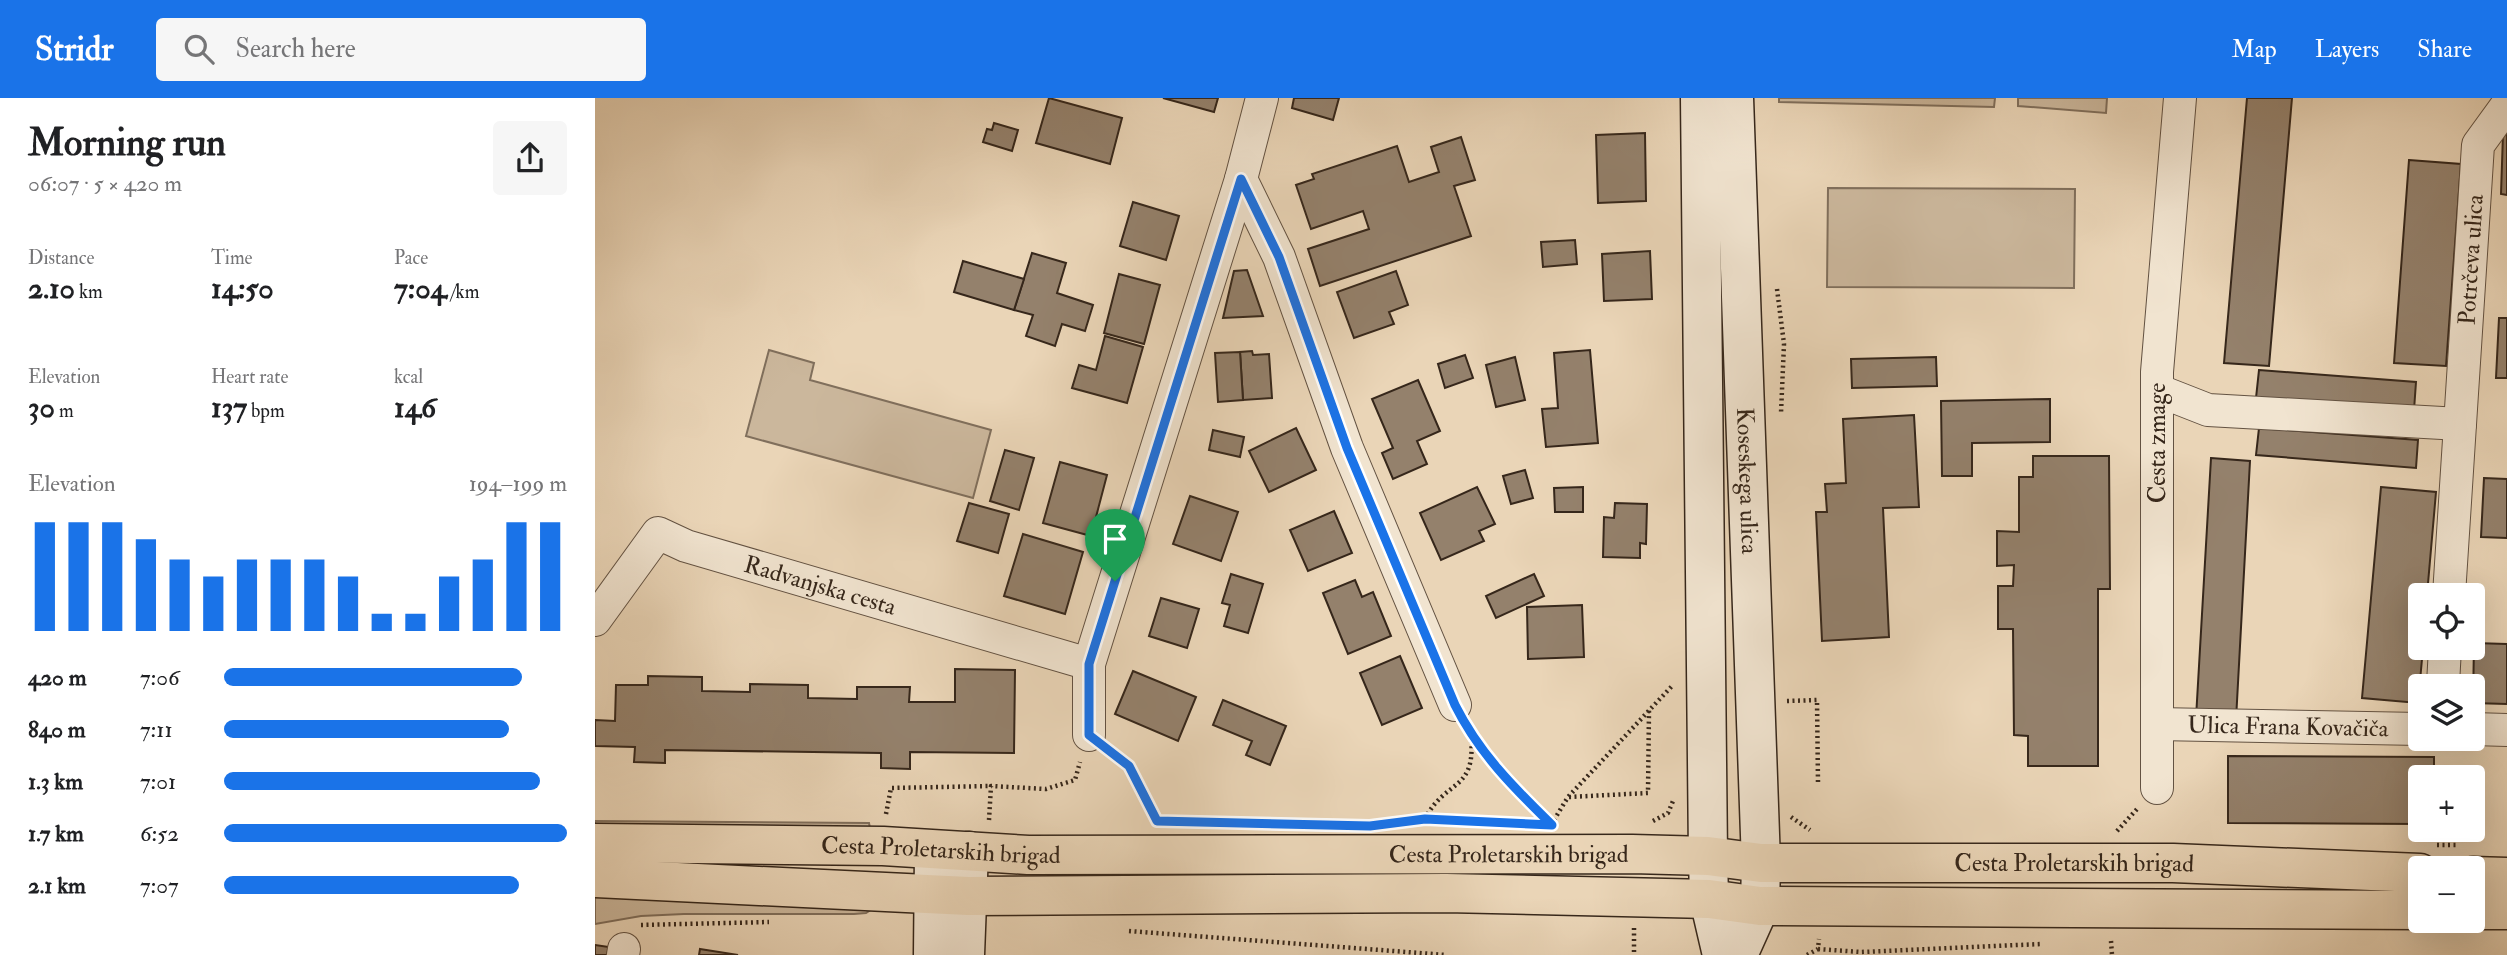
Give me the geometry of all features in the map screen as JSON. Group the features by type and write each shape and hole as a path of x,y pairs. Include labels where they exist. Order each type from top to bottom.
{"main road":[{"name":"Cesta Proletarskih brigad","path":"595,843 883,846 964,841 1028,855 1552,853 1708,856 1761,863 2173,863 2408,873"},
{"path":"2485,876 2507,877"},
{"name":"Cesta Proletarskih brigad","path":"595,878 950,896 1446,893 1709,899 1760,906 2408,909"},
{"path":"2485,910 2507,910"}],"street":[{"path":"1089,735 1089,664 1241,179 1262,98"},
{"name":"Koseskega ulica","path":"1700,98 1709,899 1722,955"},
{"name":"Koseskega ulica","path":"1734,98 1759,786 1760,906"},
{"name":"Cesta zmage","path":"2157,788 2157,390 2180,98"},
{"name":"Potrčeva ulica","path":"2450,583 2478,145 2507,105"},
{"path":"1241,179 1279,257 1347,448 1455,705"},
{"path":"2157,390 2208,410 2460,424"},
{"name":"Radvanjska cesta","path":"595,620 658,533 686,547 1089,664"},
{"name":"Ulica Frana Kovačiča","path":"2157,724 2408,729"},
{"path":"2485,729 2507,730"},
{"path":"933,955 964,841"},
{"path":"950,896 965,955"},
{"path":"1738,955 1760,906"}],"path":[{"path":"1552,825 1568,797 1676,682"},
{"path":"1782,701 1817,700 1818,783"},
{"path":"1455,705 1471,737 1493,767 1552,825"},
{"path":"1568,797 1648,793 1649,708"},
{"path":"885,818 891,788 991,786 1046,789 1075,780 1089,735 1129,766 1157,821 1171,821"},
{"path":"1425,819 1434,802 1469,772 1473,756 1471,737"},
{"path":"1647,824 1668,813 1681,782 1709,782"},
{"path":"964,841 991,786"},
{"path":"1759,786 1780,787 1790,817 1821,836"},
{"path":"2112,837 2157,788"},
{"path":"1411,821 1437,820"},
{"path":"1539,824 1564,826"},
{"path":"627,943 771,922"},
{"path":"1122,930 1446,955"},
{"path":"1807,955 1818,949 1819,937"},
{"path":"2111,941 2112,955"},
{"path":"1979,947 1979,955"}],"shaded area":[{"path":"1779,98 1995,98 1994,107 1779,102"},
{"path":"2018,98 2107,98 2106,113 2018,106"},
{"path":"1828,188 2075,189 2074,288 1827,287"},
{"path":"769,350 814,363 810,380 991,430 973,498 746,436"},
{"path":"595,821 869,823 871,833 595,829"},
{"path":"595,890 872,909 866,913 854,914 641,916 595,924"}],"building":[{"path":"1049,98 1122,118 1110,164 1036,143"},
{"path":"1163,98 1218,98 1214,112"},
{"path":"1294,98 1339,98 1333,120 1292,108"},
{"path":"2247,98 2292,98 2269,366 2224,363"},
{"path":"994,123 1018,130 1012,151 983,142 987,129 992,130"},
{"path":"1645,133 1646,201 1598,203 1596,135"},
{"path":"2503,134 2507,134 2507,195 2501,194"},
{"path":"1461,137 1475,180 1454,186 1471,236 1320,286 1308,249 1369,229 1363,211 1311,229 1296,185 1314,179 1312,174 1397,146 1409,182 1439,172 1431,147"},
{"path":"2409,160 2461,164 2446,366 2394,363"},
{"path":"1133,202 1179,216 1166,260 1120,246"},
{"path":"1575,240 1577,264 1543,267 1541,242"},
{"path":"1650,251 1652,299 1604,301 1602,254"},
{"path":"1032,253 1066,263 1057,293 1093,305 1085,331 1062,324 1055,346 1026,336 1033,315 1014,310"},
{"path":"963,261 1024,279 1014,310 954,292"},
{"path":"1247,270 1263,316 1223,318 1234,271"},
{"path":"1396,271 1408,305 1389,312 1394,324 1354,338 1337,292"},
{"path":"1119,274 1160,285 1144,344 1104,333"},
{"path":"2499,318 2507,318 2507,378 2496,378"},
{"path":"1105,336 1143,347 1127,403 1072,388 1079,365 1096,370"},
{"path":"1590,350 1598,443 1546,447 1542,409 1558,408 1554,353"},
{"path":"1252,351 1253,355 1269,354 1272,398 1243,400 1240,352"},
{"path":"1240,352 1243,400 1218,402 1215,353"},
{"path":"1465,355 1473,378 1445,388 1438,364"},
{"path":"1515,357 1525,400 1496,407 1486,365"},
{"path":"1936,357 1937,386 1852,388 1851,359"},
{"path":"2259,370 2416,382 2414,410 2256,398"},
{"path":"1418,380 1440,431 1417,441 1427,464 1393,479 1382,453 1393,448 1372,399"},
{"path":"2050,399 2050,442 1972,443 1972,476 1942,476 1941,401"},
{"path":"1914,415 1919,507 1883,508 1889,637 1822,641 1816,512 1827,512 1825,484 1846,483 1843,419"},
{"path":"1296,428 1316,470 1269,492 1249,451"},
{"path":"2259,428 2418,440 2416,468 2256,455"},
{"path":"1213,430 1244,437 1240,457 1209,450"},
{"path":"1005,450 1034,458 1019,510 990,501"},
{"path":"2033,456 2109,456 2110,589 2098,589 2098,766 2028,766 2028,736 2014,735 2013,629 1998,629 1998,586 2013,586 2014,565 1997,566 1997,531 2019,532 2019,477 2033,477"},
{"path":"2211,458 2250,461 2236,720 2196,718"},
{"path":"1060,462 1107,475 1091,536 1043,523"},
{"path":"1525,470 1533,498 1511,504 1503,476"},
{"path":"2484,478 2507,479 2507,538 2481,537"},
{"path":"1477,487 1495,524 1479,531 1484,541 1441,560 1420,513"},
{"path":"1583,487 1583,512 1555,512 1554,488"},
{"path":"2381,487 2436,492 2428,583 2408,583 2408,660 2422,660 2421,674 2408,674 2408,702 2362,698"},
{"path":"1190,496 1238,512 1221,561 1173,544"},
{"path":"969,503 1009,514 998,553 957,541"},
{"path":"1615,503 1647,504 1646,544 1640,543 1640,558 1603,557 1604,517 1614,518"},
{"path":"1334,511 1352,553 1308,571 1290,530"},
{"path":"1023,534 1083,552 1065,614 1004,596"},
{"path":"1231,574 1263,584 1248,633 1224,626 1230,605 1222,603"},
{"path":"1534,574 1544,596 1496,618 1486,596"},
{"path":"1355,580 1362,597 1373,592 1391,636 1348,654 1323,593"},
{"path":"1161,598 1199,609 1187,648 1149,636"},
{"path":"1582,605 1584,657 1528,659 1527,607"},
{"path":"2485,643 2507,644 2507,704 2485,703 2485,674 2473,674 2474,660 2485,660"},
{"path":"1400,656 1422,708 1382,725 1360,673"},
{"path":"955,669 1015,670 1014,753 910,752 910,769 881,768 881,753 665,750 665,763 634,762 635,747 595,746 595,720 615,721 616,685 648,685 648,676 702,677 702,691 750,692 750,684 808,685 808,698 857,699 857,687 910,687 909,702 955,702"},
{"path":"1133,671 1196,697 1178,741 1115,714"},
{"path":"1223,700 1286,726 1270,765 1246,755 1252,741 1213,725"},
{"path":"2228,756 2434,757 2434,765 2408,765 2408,824 2228,823"},
{"path":"595,945 609,947 607,955 595,955"},
{"path":"700,949 738,955 699,955"}],"route":[{"path":"1241,179 1279,257 1347,448 1455,705 1471,737 1493,767 1552,825 1425,819 1370,826 1157,821 1129,766 1089,735 1089,664 1115,581 1241,179"}]}
